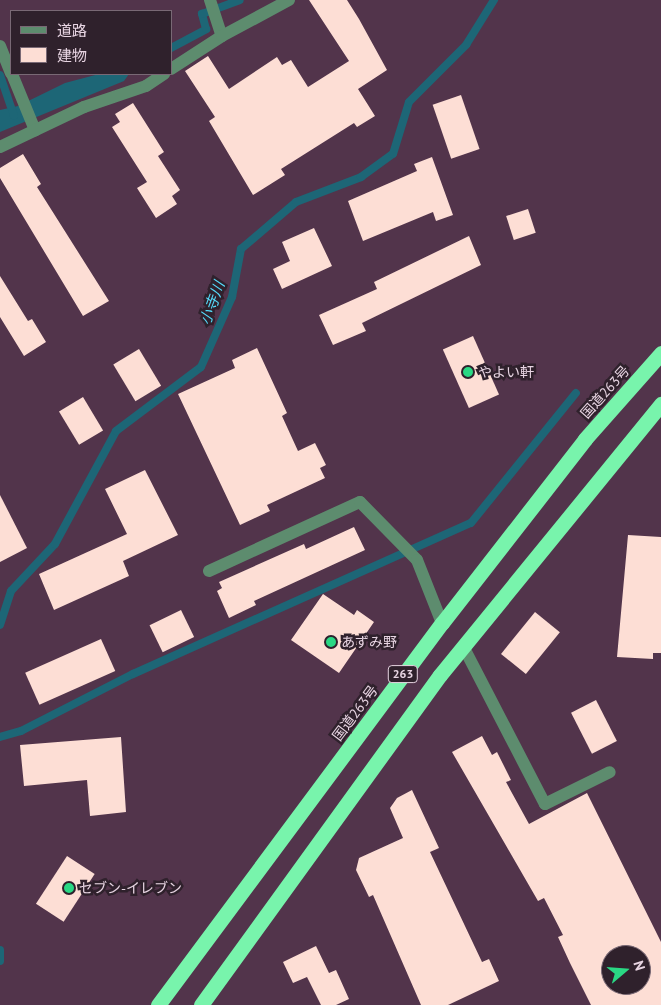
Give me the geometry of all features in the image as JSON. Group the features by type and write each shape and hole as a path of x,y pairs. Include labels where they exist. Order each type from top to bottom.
{"highway":[{"name":"国道263号","path":"158,1005 442,623 585,439 661,353"},
{"name":"263","path":"200,1005 463,646 661,404"}],"street":[{"path":"172,68 222,36 289,0"},
{"path":"210,2 222,36"},
{"path":"0,46 10,68"},
{"path":"13,75 35,130"},
{"path":"0,147 35,130 146,86 162,75"},
{"path":"209,571 360,502 398,537 417,560 442,623"},
{"path":"463,646 545,804 610,772"}],"water":[{"path":"95,75 128,75 124,81 0,132 0,110 18,106 65,83"}],"building":[{"path":"309,0 347,0 359,19 387,70 358,89 375,116 357,127 354,123 281,169 285,175 253,195 209,121 215,117 185,71 208,56 229,89 277,57 282,65 291,60 308,87 349,61"},
{"path":"461,95 480,149 451,159 433,105"},
{"path":"133,103 164,152 158,156 180,190 172,196 177,204 156,218 137,188 147,182 112,127 120,122 115,114"},
{"path":"23,154 41,184 37,187 109,301 83,316 0,178 0,168"},
{"path":"432,157 453,215 436,221 433,212 363,241 348,201 417,171 414,164"},
{"path":"528,209 536,233 514,240 506,216"},
{"path":"314,228 332,266 282,289 273,269 290,261 282,242"},
{"path":"469,236 481,265 362,323 366,331 333,345 319,315 377,289 374,282"},
{"path":"0,276 28,321 32,319 46,342 24,356 0,317"},
{"path":"473,336 499,394 469,408 443,349"},
{"path":"257,348 287,413 282,416 298,451 315,443 326,465 320,468 325,478 267,505 270,511 240,525 178,394 235,368 232,360"},
{"path":"139,349 161,386 135,401 113,364"},
{"path":"83,397 103,430 79,445 59,411"},
{"path":"145,470 178,535 123,561 129,576 54,610 39,574 127,534 105,489"},
{"path":"0,495 27,548 0,562"},
{"path":"354,527 365,550 254,601 256,605 229,618 217,591 222,588 219,582 304,544 306,549"},
{"path":"628,535 661,537 661,653 653,653 653,659 617,657"},
{"path":"323,594 354,615 357,610 374,622 339,673 291,640"},
{"path":"181,610 194,637 163,652 150,625"},
{"path":"535,612 560,632 526,674 501,654"},
{"path":"101,639 115,671 39,705 25,673"},
{"path":"596,700 617,741 592,754 571,713"},
{"path":"482,736 492,755 497,752 511,780 506,782 529,824 587,793 661,942 661,1005 591,1005 558,937 563,935 544,898 538,901 452,752"},
{"path":"121,737 126,812 90,816 87,780 24,786 20,745"},
{"path":"412,790 439,848 430,852 482,962 489,959 499,981 448,1005 421,1005 373,895 369,897 356,870 359,858 403,838 390,808 397,798"},
{"path":"67,856 95,874 64,922 36,904"},
{"path":"316,946 329,973 336,970 349,999 336,1005 321,1005 307,977 293,983 283,962"}],"waterway":[{"path":"172,47 206,29 202,14 240,0"},
{"name":"小寺川","path":"0,625 11,591 55,544 116,431 201,367 232,297 241,249 296,202 361,177 393,154 409,102 466,45 494,0"},
{"path":"0,75 14,116"},
{"path":"0,737 21,731 133,674 471,523 576,393"},
{"path":"0,950 0,961"}],"place":[{"name":"やよい軒","path":"468,372"},
{"name":"あずみ野","path":"331,642"},
{"name":"セブン-イレブン","path":"69,888"}]}
